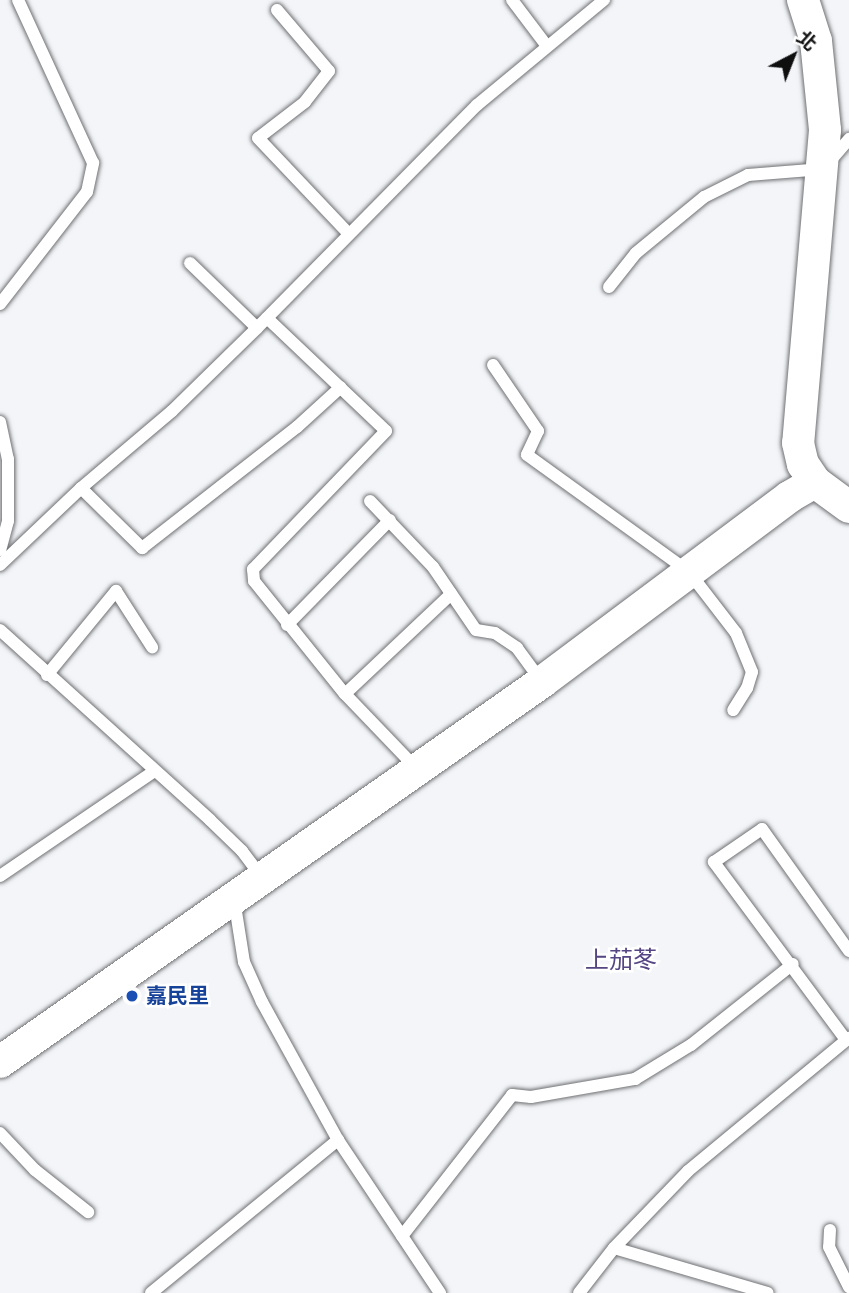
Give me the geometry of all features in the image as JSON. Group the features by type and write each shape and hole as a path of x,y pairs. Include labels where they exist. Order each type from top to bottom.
{"street":[{"path":"803,0 816,41 823,89 824,169 798,443 803,464 815,482 849,507"},
{"path":"0,1062 542,682 789,497 815,482"}],"lane":[{"path":"0,304 87,192 93,163 18,0"},
{"path":"512,0 546,45"},
{"path":"0,565 81,488 172,411 477,105 546,45 604,0"},
{"path":"277,10 329,71 305,102 258,138 348,233"},
{"path":"609,287 636,253 704,197 748,175 824,169 849,139"},
{"path":"190,263 257,328"},
{"path":"267,317 386,431 253,569 254,581 345,694 417,769"},
{"path":"493,365 538,431 527,456 689,572 736,633 752,672 747,688 733,710"},
{"path":"81,488 142,548 297,427 341,387"},
{"path":"0,422 8,472 8,521 0,550"},
{"path":"370,501 433,567 476,631 495,633 517,648 542,682"},
{"path":"287,625 390,520"},
{"path":"47,675 116,591 152,647"},
{"path":"345,694 451,594"},
{"path":"0,630 234,844 263,878"},
{"path":"0,876 153,772"},
{"path":"579,1293 614,1248 688,1171 848,1039 714,862 762,829 849,951"},
{"path":"234,898 244,962 262,1002 338,1140 440,1293"},
{"path":"402,1236 512,1095 531,1097 635,1079 691,1045 793,964"},
{"path":"0,1133 35,1170 88,1212"},
{"path":"150,1293 338,1140"},
{"path":"830,1230 830,1247 849,1287"},
{"path":"614,1248 768,1293"}],"place":[{"name":"嘉民里","path":"132,996"}],"district":[{"name":"上茄苳","path":"621,960"}]}
